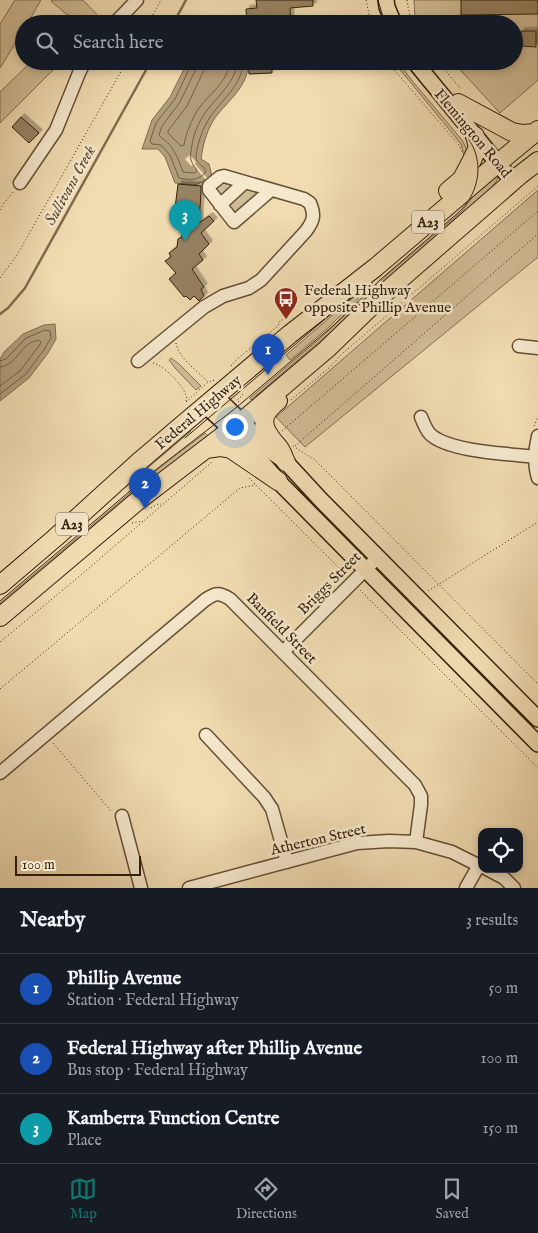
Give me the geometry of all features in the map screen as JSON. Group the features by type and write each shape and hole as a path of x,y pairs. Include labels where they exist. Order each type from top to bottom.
{"highway":[{"path":"458,103 512,132 523,134 536,131"},
{"name":"Federal Highway","path":"0,585 55,538 210,395 341,295 536,131"},
{"path":"391,254 404,230 462,179 478,147 475,136"},
{"name":"A23","path":"0,617 135,503 210,455 236,425 327,349 389,289 538,161"},
{"path":"286,462 281,450 271,439 266,429 264,422 266,414 272,406 319,367 327,349"},
{"path":"210,455 220,447 231,449 278,481"}],"main road":[{"path":"386,0 390,15"},
{"path":"396,0 400,15"},
{"name":"Flemington Road","path":"421,70 475,136 501,160"},
{"name":"Flemington Road","path":"430,70 517,178"},
{"path":"210,395 236,425 286,462 538,719"},
{"path":"236,425 240,438 278,481 538,744"}],"street":[{"path":"123,15 137,0"},
{"path":"20,183 56,130 80,70"},
{"path":"144,362 204,307 223,296 249,288 260,280 306,231 311,224 314,212 310,203 304,200 245,182 224,176 209,186 209,190 234,222 271,190"},
{"path":"220,205 245,182"},
{"path":"519,346 538,348"},
{"path":"420,417 429,434 443,443 464,449 537,457"},
{"path":"538,436 536,445 538,478"},
{"name":"Briggs Street","path":"283,652 378,557"},
{"name":"Banfield Street","path":"0,773 205,600 213,594 223,594 414,785 421,796 416,842"},
{"path":"206,735 264,797 272,809 287,862"},
{"path":"122,816 141,888"},
{"name":"Atherton Street","path":"189,888 219,884 287,862 357,843 416,842 452,852 478,865"},
{"path":"466,888 478,872"},
{"name":"Atherton Street","path":"494,873 504,878 514,888"}],"path":[{"path":"153,15 161,0"},
{"path":"366,0 369,15"},
{"path":"408,0 410,15"},
{"path":"0,278 17,255 121,70"},
{"path":"395,70 462,152"},
{"path":"0,210 20,183"},
{"path":"290,401 538,186"},
{"path":"280,433 538,211"},
{"path":"538,234 294,447 315,460 538,684"},
{"path":"230,367 279,325 278,323 286,317 288,319"},
{"path":"177,340 177,348 180,354 210,395"},
{"path":"144,362 160,364 185,391 187,396 186,402 210,395 220,376"},
{"path":"0,642 87,569 210,455"},
{"path":"244,473 538,768"},
{"path":"0,689 240,488 256,485"},
{"path":"419,598 538,522"},
{"path":"46,734 111,812 122,816"}],"shaded area":[{"path":"15,0 41,0 32,15 15,15 15,44 0,68 0,24"},
{"path":"83,0 97,15 68,15 51,1"},
{"path":"414,0 538,0 538,80 500,113 460,70 523,70 523,15 415,15"},
{"path":"23,70 53,70 0,123 0,92"},
{"path":"400,70 404,70 462,140 467,150 465,159 461,144"},
{"path":"497,169 499,174 496,182 486,193 330,333 251,400 250,398 324,335 387,275 462,211 475,192"},
{"path":"218,182 237,182 220,197 214,192"},
{"path":"248,189 264,193 241,212 234,213 229,208 229,203 241,191"},
{"path":"538,190 538,257 305,447 276,417"},
{"path":"371,282 373,284 329,327 290,360 286,355"},
{"path":"171,358 201,386 196,390 176,369 169,360"},
{"path":"189,429 191,431 0,593"},
{"path":"205,433 208,436 0,609 0,603 163,465"}],"water":[{"path":"184,70 248,70 236,94 218,114 208,130 201,159 209,164 212,176 196,185 175,183 165,157 158,149 142,149 152,120 170,97"},
{"path":"55,324 56,339 48,353 29,378 0,401 0,359 4,352 23,334 44,325"}],"pier":[{"path":"190,155 208,179 206,180 185,159"}],"building":[{"path":"256,0 313,0 313,6 290,8 290,15 246,15 246,9 257,8"},
{"path":"461,0 538,0 538,14 461,15"},
{"path":"523,31 536,31 536,47 523,46"},
{"path":"249,70 272,70 272,73 249,74"},
{"path":"21,117 39,133 29,143 12,127"},
{"path":"178,184 201,186 199,223 209,216 214,221 201,233 209,244 199,254 203,260 192,269 204,287 201,289 204,296 199,301 194,296 190,300 186,296 184,297 169,279 176,273 165,261 171,257 169,253 177,247 178,239 182,237 183,209 175,208"}],"waterway":[{"name":"Sullivans Creek","path":"178,15 186,0"},
{"name":"Sullivans Creek","path":"0,314 8,308 25,288 146,70"}],"tram line":[{"path":"378,0 382,15"},
{"path":"0,601 149,475 237,407 334,325 381,279 465,206 474,191 478,174 477,157 474,149 464,132 412,70"},
{"path":"185,438 364,286"}],"place":[{"name":"Kamberra Function Centre","path":"185,241"},
{"name":"Federal Highway opposite Phillip Avenue","path":"286,320"},
{"name":"Phillip Avenue","path":"268,375"},
{"name":"Federal Highway after Phillip Avenue","path":"145,509"}]}
